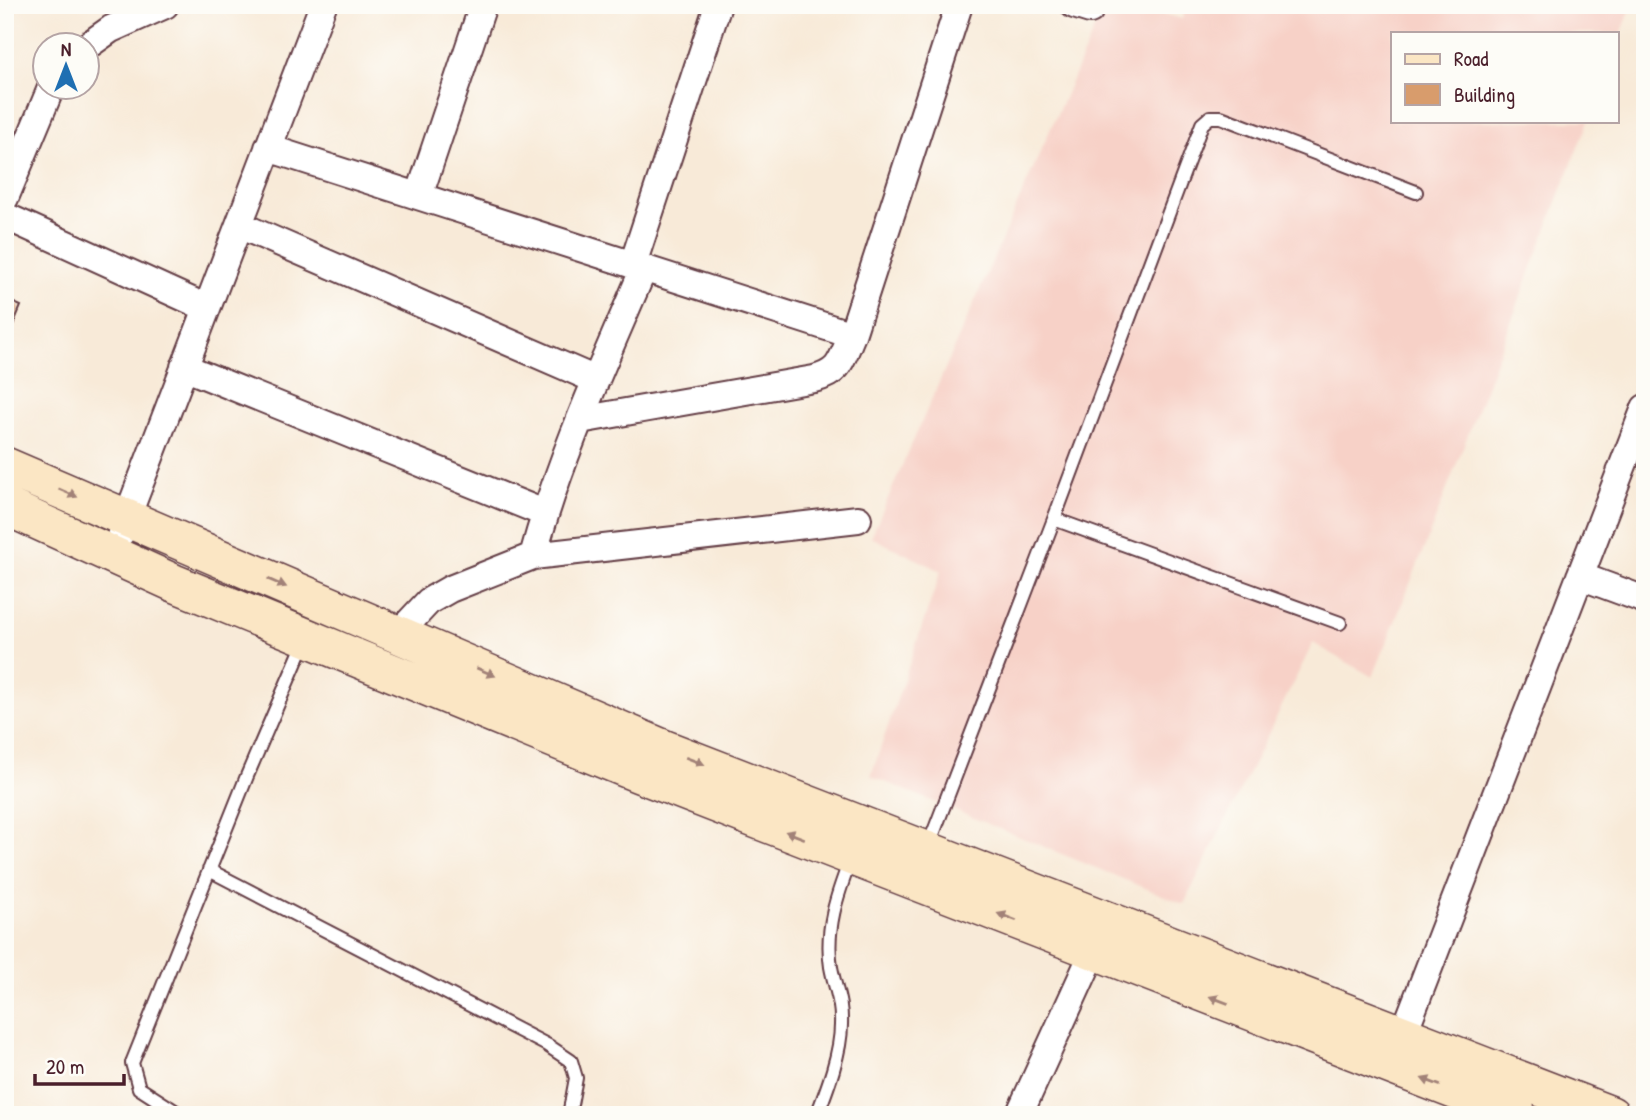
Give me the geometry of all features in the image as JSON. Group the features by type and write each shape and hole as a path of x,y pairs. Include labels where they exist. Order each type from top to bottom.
{"main road":[{"path":"5,466 127,518 316,620 639,774 852,857 1403,1035 1611,1115"},
{"path":"6,508 113,555 316,620 398,634 665,749 926,850 1101,936 1518,1115"}],"street":[{"path":"102,35 165,5"},
{"path":"113,555 323,5"},
{"path":"419,196 483,5"},
{"path":"533,556 544,513 638,266 718,5"},
{"path":"580,420 828,375 838,369 852,335 959,5"},
{"path":"5,198 45,102"},
{"path":"268,148 852,335"},
{"path":"5,216 207,308"},
{"path":"239,225 596,380"},
{"path":"184,367 544,513"},
{"path":"1403,1035 1580,576 1642,425"},
{"path":"398,634 429,601 450,589 533,556 858,519"},
{"path":"1580,576 1645,600"},
{"path":"1019,1115 1101,936"}],"lane":[{"path":"926,850 1202,124 1206,119 1222,117 1416,192"},
{"path":"1054,519 1340,623"},
{"path":"181,1115 139,1088 132,1063 209,870 316,620"},
{"path":"817,1115 828,1087 841,1029 841,999 831,967 830,934 834,905 852,857"},
{"path":"209,870 547,1045 571,1061 576,1077 569,1115"}],"shaded area":[{"path":"1105,5 1134,5 1182,19 1187,5 1632,5 1618,42 1618,32 1391,32 1391,122 1588,122 1373,677 1313,643 1184,904 871,776 941,571 871,537"}],"building":[{"path":"5,299 21,306 5,344"}]}
